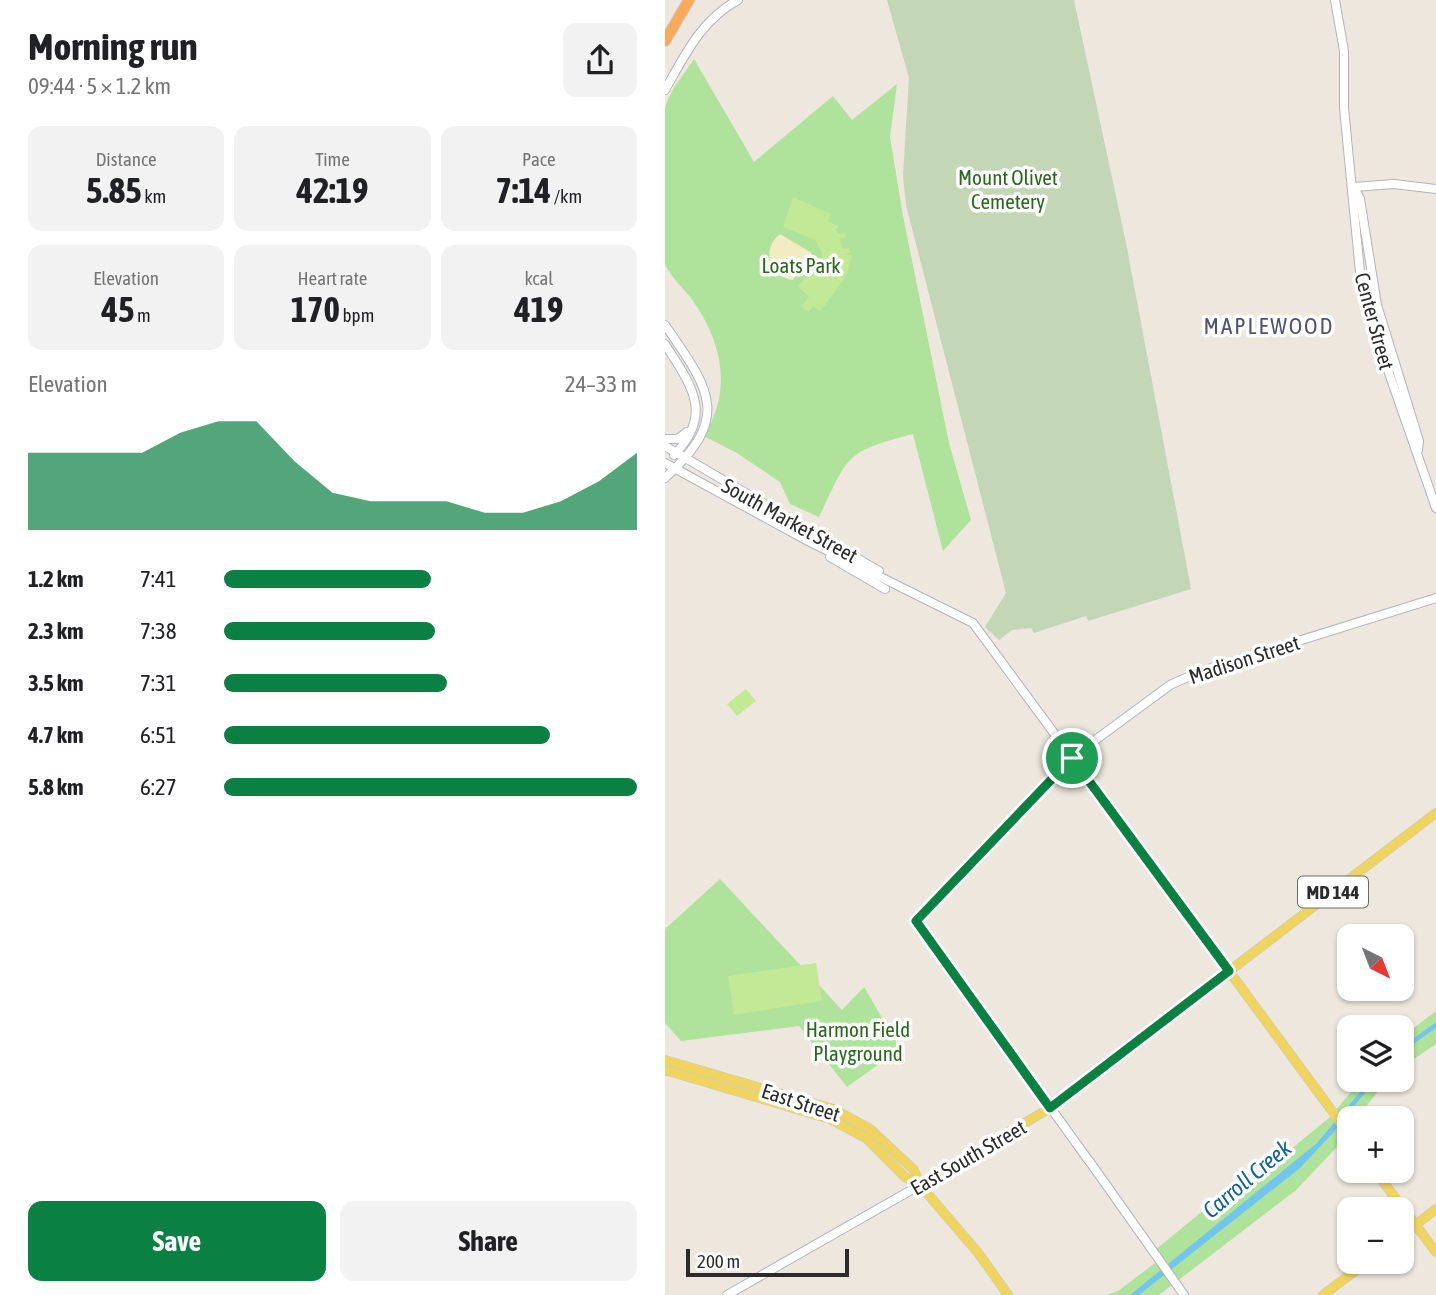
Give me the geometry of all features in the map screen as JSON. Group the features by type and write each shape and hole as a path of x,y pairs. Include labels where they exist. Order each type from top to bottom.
{"highway":[{"path":"665,41 689,0"}],"main road":[{"path":"665,90 701,29 717,13 738,0"},
{"name":"Center Street","path":"1335,0 1344,51 1344,108 1354,187 1352,202 1368,308 1407,431 1418,450 1436,508"},
{"path":"1354,187 1394,184 1436,189"},
{"path":"665,325 701,378 706,391 707,417 703,431 684,460 665,478"},
{"path":"665,344 694,393 697,414 692,428 675,454 665,463"},
{"path":"665,439 678,439 692,428"},
{"name":"South Market Street","path":"665,446 684,460 915,593"},
{"name":"South Market Street","path":"665,463 808,541 972,623 1337,1118"},
{"path":"808,541 885,589"},
{"name":"Madison Street","path":"1050,1108 916,921 1072,758 1187,677 1436,598"},
{"name":"MD 144","path":"1229,971 1436,813"},
{"name":"East South Street","path":"727,1295 1050,1108 1229,971"},
{"name":"East Street","path":"665,1060 811,1102 852,1118 898,1153 914,1170 920,1185"},
{"name":"East Street","path":"665,1070 830,1119 866,1138 905,1177 920,1185"},
{"path":"1050,1108 1184,1295"},
{"path":"1384,1183 1436,1252"},
{"path":"920,1185 979,1254 1008,1295"},
{"path":"1416,1224 1436,1209"},
{"path":"1323,1295 1351,1274"}],"green space":[{"name":"Mount Olivet Cemetery","path":"887,0 1074,0 1126,243 1191,589 1088,621 1086,616 1034,633 1031,628 1012,630 999,640 985,627 1006,593 906,205 903,175 909,78"},
{"name":"Loats Park","path":"694,59 754,162 833,96 852,120 897,84 890,137 903,216 949,443 971,520 943,551 913,434 873,446 851,459 837,480 819,517 790,504 780,482 737,453 704,436 719,401 720,365 702,314 665,264 665,109 673,90"},
{"path":"793,197 831,214 827,221 839,226 836,230 839,234 845,233 846,237 840,239 843,249 849,248 850,253 845,254 852,256 847,275 820,312 814,306 808,312 801,306 809,297 798,286 820,261 822,253 815,240 783,227"},
{"path":"746,689 756,701 737,716 727,704"},
{"name":"Harmon Field Playground","path":"720,879 842,1010 864,987 900,1049 847,1087 799,1026 681,1041 665,1023 665,929"},
{"path":"816,963 822,1001 734,1015 728,976"},
{"path":"1436,1011 1436,1044 1414,1059 1414,1028"},
{"path":"1351,1092 1378,1092 1366,1106 1339,1106"},
{"path":"1337,1109 1337,1146 1295,1191 1159,1295 1106,1295 1118,1291 1159,1260 1154,1251 1227,1191 1233,1197"}],"sand":[{"path":"780,234 812,253 793,280 778,274 770,262 770,248"}],"water":[{"path":"1436,1022 1436,1028 1414,1044 1414,1038"},
{"path":"1360,1092 1365,1092 1354,1106 1348,1106"},
{"path":"1337,1119 1337,1128 1300,1168 1139,1295 1130,1295 1317,1143"}],"district":[{"name":"MAPLEWOOD","path":"1269,326"}],"route":[{"path":"1072,758 1229,971 1050,1108 916,921 1072,758"}],"water label":[{"name":"Carroll Creek","path":"1247,1179"}]}
